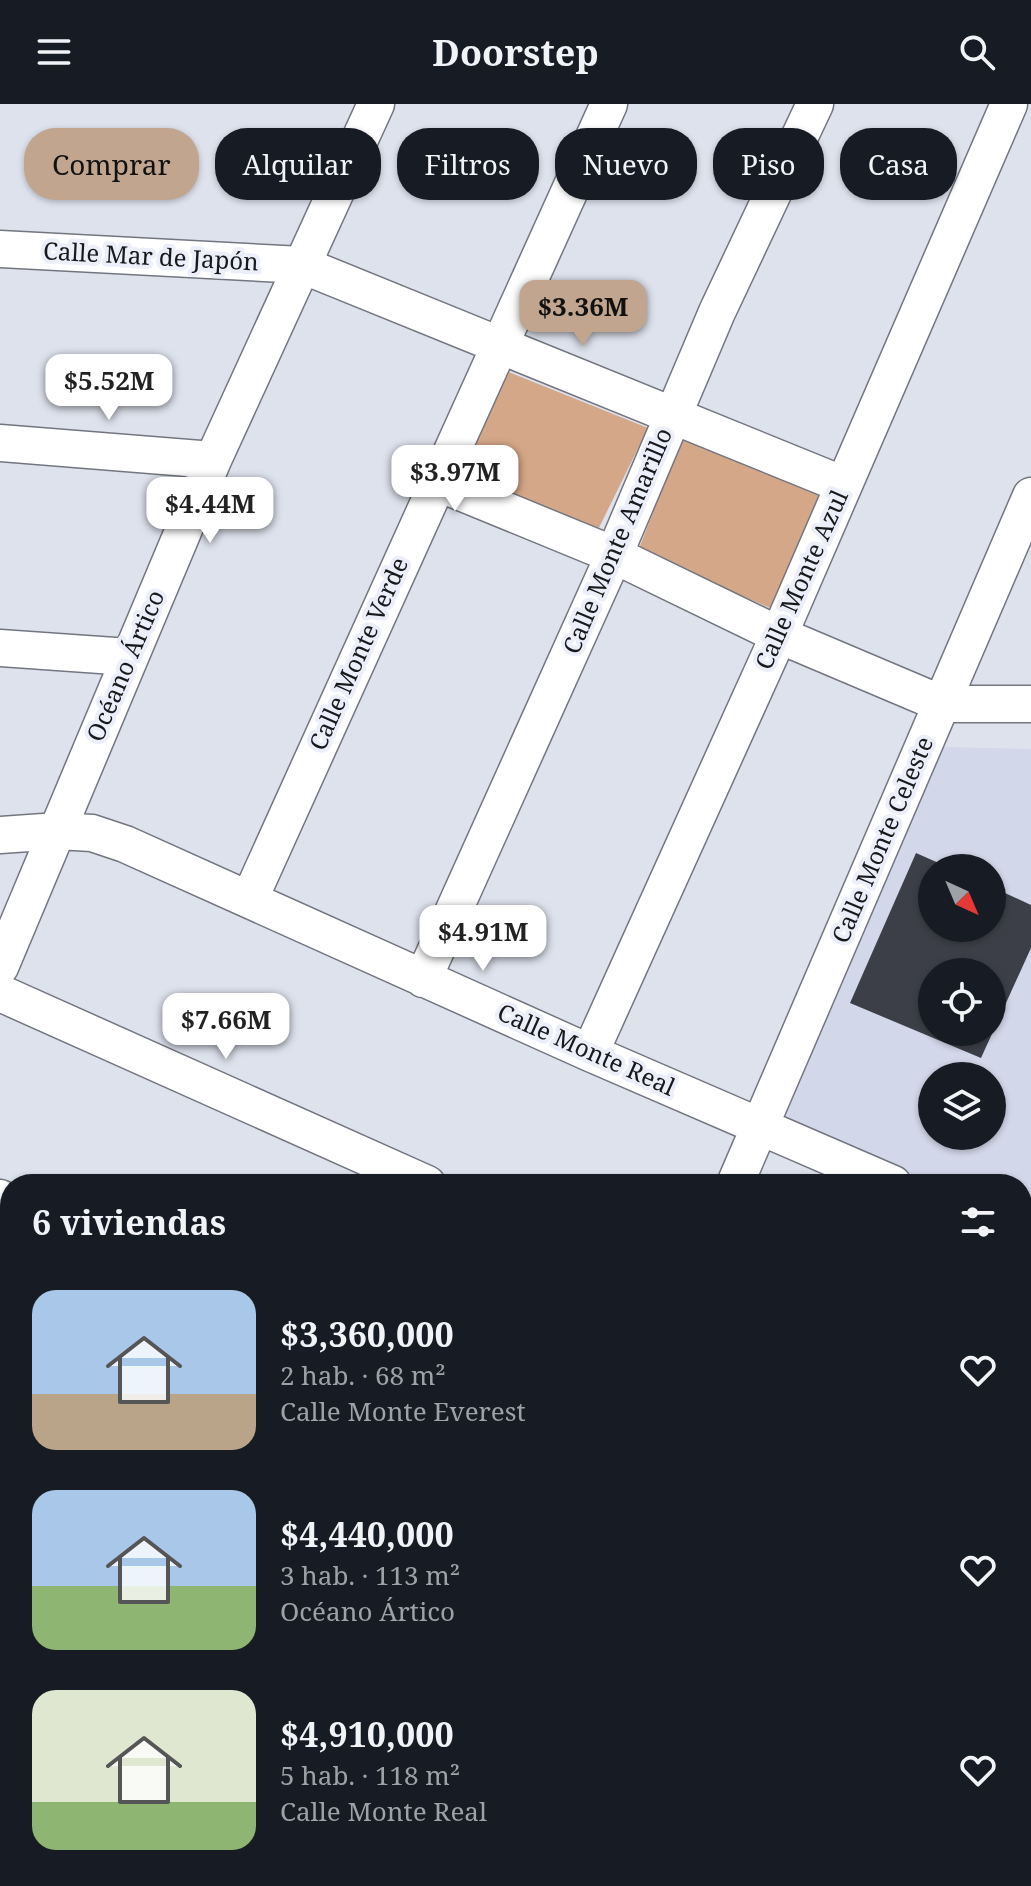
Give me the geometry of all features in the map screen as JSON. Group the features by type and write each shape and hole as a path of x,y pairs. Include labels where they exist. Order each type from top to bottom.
{"street":[{"name":"Océano Ártico","path":"0,967 213,460 376,104"},
{"name":"Calle Monte Verde","path":"250,898 609,104"},
{"name":"Calle Monte Amarillo","path":"423,979 614,555 717,312 815,104"},
{"name":"Calle Monte Azul","path":"590,1053 779,635 1009,104"},
{"name":"Calle Mar de Japón","path":"0,249 302,265 844,485"},
{"path":"0,443 213,460"},
{"path":"436,482 614,555 779,635 942,704 1031,704"},
{"name":"Calle Monte Celeste","path":"739,1174 1028,512"},
{"path":"0,648 129,657"},
{"name":"Calle Monte Real","path":"0,835 58,831 92,833 125,844 590,1053 870,1174"},
{"path":"0,993 405,1174"}],"shaded area":[{"path":"501,369 648,428 592,542 455,482"},
{"path":"682,438 821,496 775,610 638,551"},
{"path":"943,747 1031,749 1031,1174 907,1174 784,1120"}],"building":[{"path":"916,853 918,942 1006,942 1006,893 1031,905 1031,948 1006,1003 1006,958 918,958 918,1032 850,1003"},
{"path":"952,1046 986,1046 981,1058"}]}
